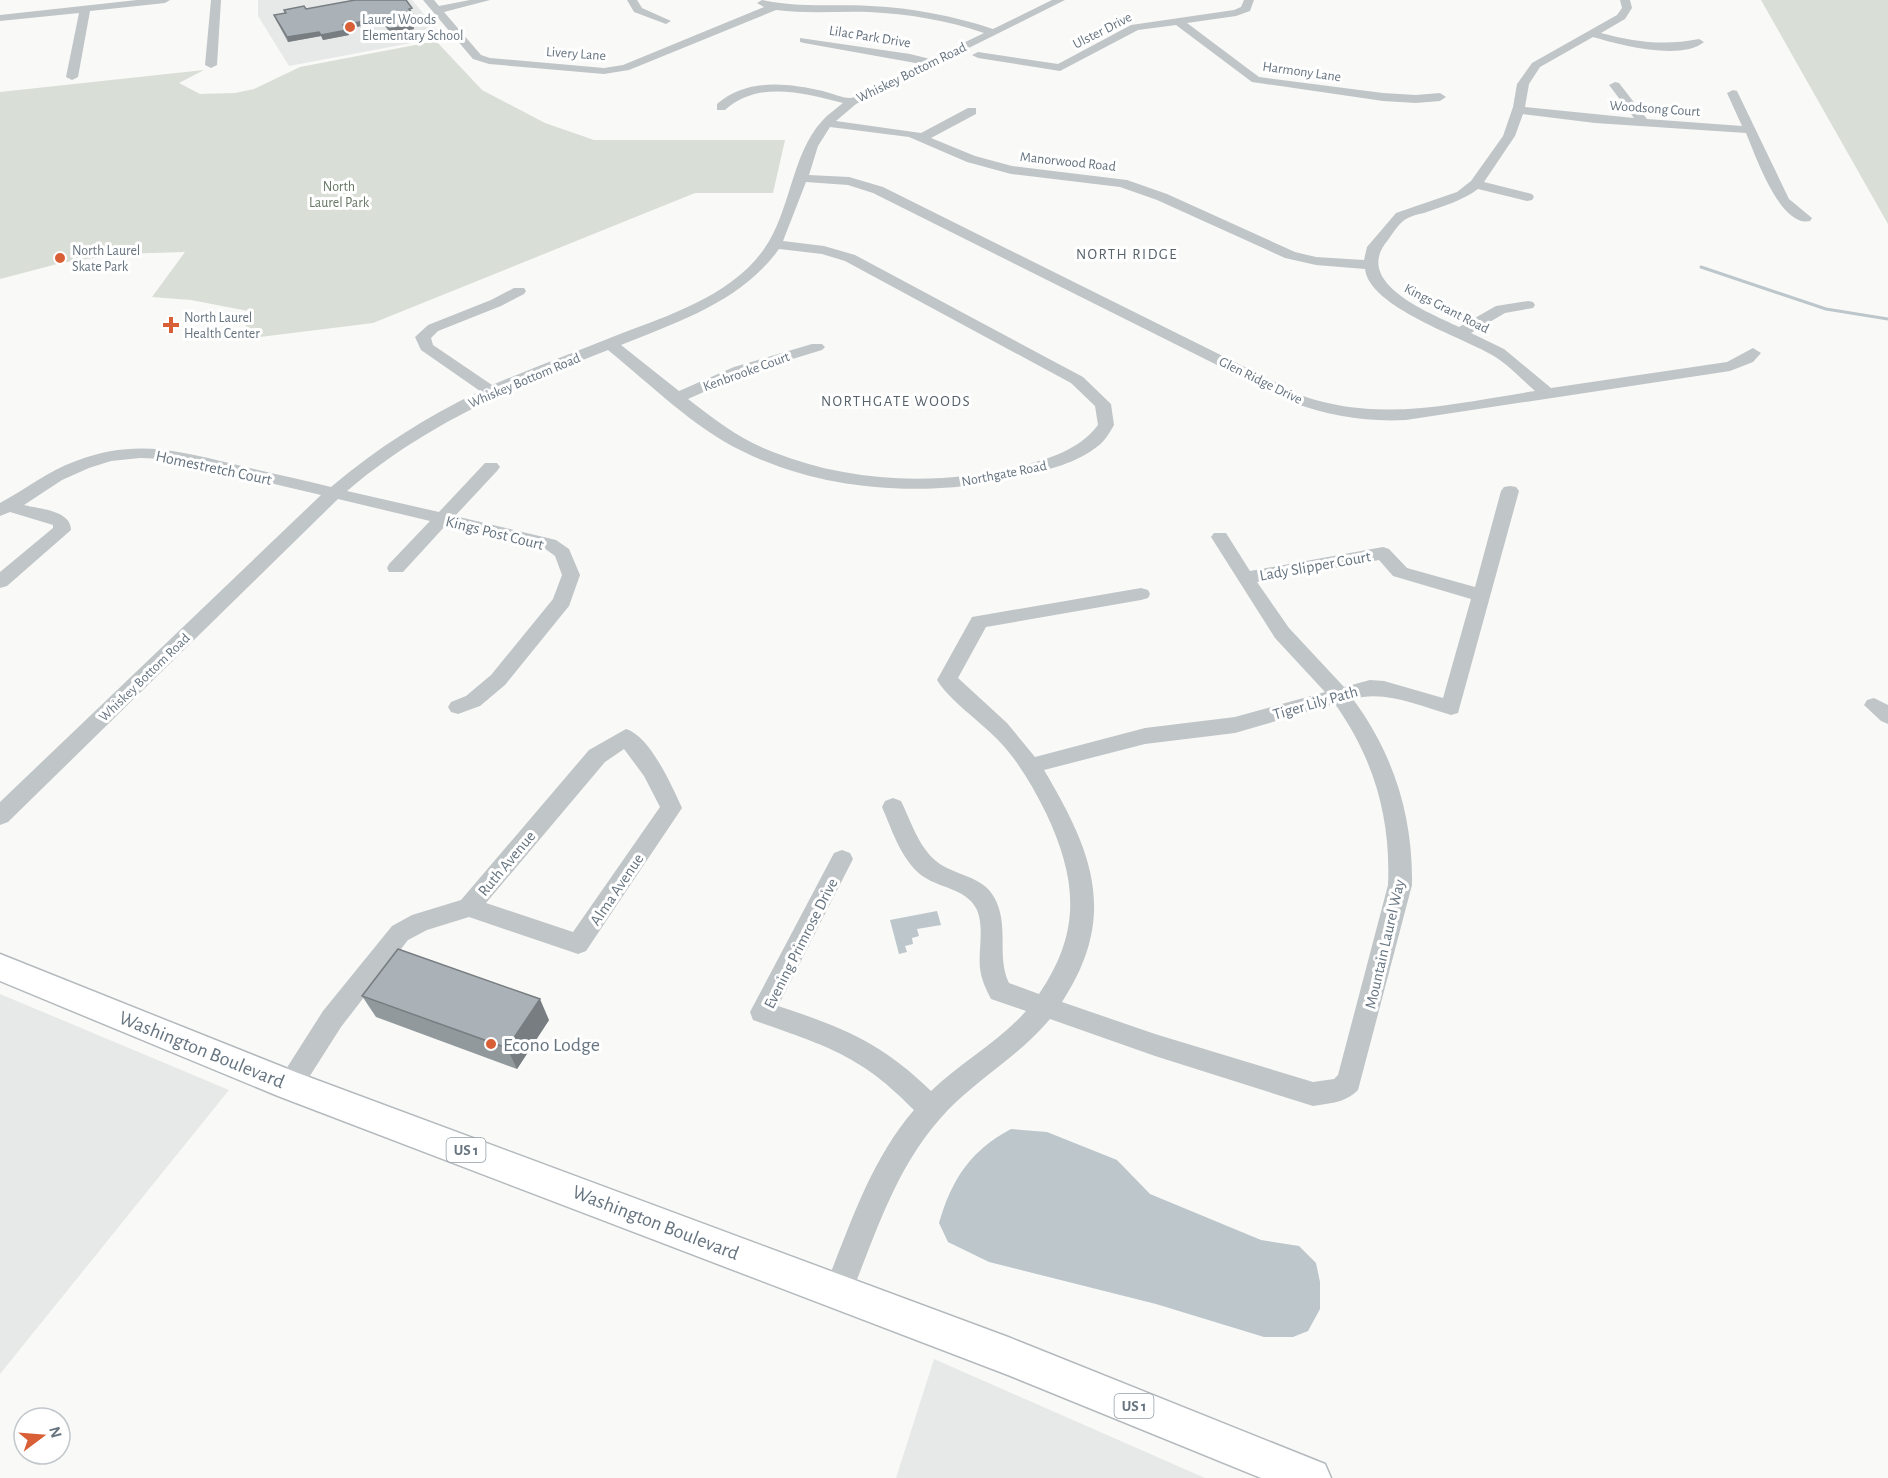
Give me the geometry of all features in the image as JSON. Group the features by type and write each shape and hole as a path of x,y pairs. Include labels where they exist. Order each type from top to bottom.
{"main road":[{"name":"Washington Boulevard","path":"0,967 290,1085 1019,1360 1311,1478"}],"street":[{"path":"0,18 92,5 165,0"},
{"path":"211,65 216,0"},
{"name":"Livery Lane","path":"428,0 477,57 489,61 604,71 625,68 774,7"},
{"path":"632,0 638,10 666,21"},
{"path":"752,0 774,7 800,10 884,11 956,22 992,32"},
{"path":"853,9 861,0"},
{"name":"Whiskey Bottom Road","path":"0,816 333,494 361,470 418,431 492,392 706,302 750,273 775,244 812,146 826,123 852,102 1060,0"},
{"name":"Ulster Drive","path":"978,55 1055,68 1069,64 1135,27 1242,11 1248,6 1249,0"},
{"path":"1371,265 1374,248 1401,216 1462,195 1476,184 1509,136 1518,110 1523,84 1536,65 1594,34 1626,13 1625,0"},
{"path":"436,10 484,1"},
{"path":"72,77 92,5"},
{"path":"1200,5 1214,16"},
{"name":"Harmony Lane","path":"1178,21 1256,80 1383,97 1416,99 1440,97"},
{"path":"1594,34 1641,46 1678,46 1699,42"},
{"name":"Lilac Park Drive","path":"804,40 910,57 931,63"},
{"path":"1615,85 1643,122"},
{"path":"721,107 737,95 775,88 803,90 852,102"},
{"path":"1734,93 1783,201 1805,218"},
{"name":"Woodsong Court","path":"1518,110 1750,130"},
{"path":"923,137 972,111"},
{"name":"Manorwood Road","path":"826,123 923,137 971,159 1004,169 1103,179 1135,186 1290,255 1316,261 1371,265"},
{"name":"Glen Ridge Drive","path":"800,178 849,182 878,190 1297,399 1340,413 1383,417 1730,366 1748,359 1753,353"},
{"path":"1476,184 1527,197"},
{"name":"Northgate Road","path":"610,344 730,439 753,450 809,470 879,482 954,483 989,478 1061,461 1087,449 1098,440 1106,418 1103,408 1088,387 1077,380 850,258 824,250 775,244"},
{"name":"Kings Grant Road","path":"1371,265 1380,285 1401,304 1499,352 1547,393"},
{"path":"492,392 426,347 423,337 434,328 496,303 519,291"},
{"path":"1460,333 1501,309 1528,305"},
{"name":"Kenbrooke Court","path":"677,398 740,370 817,347"},
{"name":"Homestretch Court","path":"4,508 77,466 114,456 152,452 169,454 333,494"},
{"path":"396,568 491,467"},
{"name":"Tiger Lily Path","path":"1030,766 1137,738 1235,725 1370,687 1384,688 1451,708 1510,491"},
{"name":"Kings Post Court","path":"333,494 550,544 563,553 571,575 562,601 498,680 473,701 458,707"},
{"path":"0,582 62,530 62,524 58,519 4,508"},
{"name":"Mountain Laurel Way","path":"893,807 919,859 925,866 978,892 984,901 992,926 995,984 1000,991 1044,1008 1313,1094 1340,1090 1349,1082 1395,908 1401,863 1397,816 1389,789 1368,739 1355,716 1339,695 1284,635 1220,537"},
{"name":"Lady Slipper Court","path":"1246,578 1383,553 1400,572 1481,595"},
{"path":"838,1292 893,1160 931,1109 959,1082 1029,1026 1044,1008 1062,982 1077,944 1083,913 1082,885 1075,851 1030,766 1002,732 946,680 979,622 1141,594"},
{"name":"Alma Avenue","path":"469,907 578,944 671,808 664,791 639,751 626,737"},
{"name":"Ruth Avenue","path":"290,1085 332,1019 400,933 420,922 469,907 597,756 626,737"},
{"name":"Evening Primrose Drive","path":"842,859 762,1012 842,1040 862,1051 907,1084 931,1109"}],"shaded area":[{"name":"Laurel Woods Elementary School","path":"258,0 412,0 443,37 289,66 258,16"},
{"path":"937,911 941,925 917,929 919,936 912,938 913,944 905,946 907,952 899,954 890,920"},
{"path":"0,994 229,1090 0,1374"},
{"path":"1011,1129 1047,1132 1117,1160 1150,1194 1261,1240 1299,1246 1316,1263 1320,1282 1320,1309 1308,1331 1293,1337 1264,1337 1156,1304 989,1262 948,1242 939,1223 957,1180 964,1168 984,1147"},
{"path":"934,1359 1205,1478 896,1478"}],"green space":[{"path":"1761,0 1888,0 1888,224"},
{"name":"North Laurel Park","path":"436,41 482,90 545,123 594,140 785,140 773,193 695,193 373,323 244,339 248,311 191,300 152,297 185,252 118,254 61,263 0,279 0,92 204,70 179,83 200,94 235,93 254,89 300,67"}],"building":[{"name":"Laurel Woods Elementary School","path":"355,0 406,0 413,14 405,15 413,25 389,29 381,18 343,25 347,30 321,35 319,32 287,37 274,15 286,13 284,10 304,6 306,9"},
{"path":"398,949 540,999 507,1048 362,996"}],"waterway":[{"path":"1701,267 1826,309 1888,319"}],"place":[{"name":"Laurel Woods Elementary School","path":"350,27"},
{"name":"North Laurel Skate Park","path":"60,258"},
{"name":"North Laurel Health Center","path":"171,325"},
{"name":"Econo Lodge","path":"491,1044"}],"district":[{"name":"NORTH RIDGE","path":"1127,254"},
{"name":"NORTHGATE WOODS","path":"896,401"}]}
